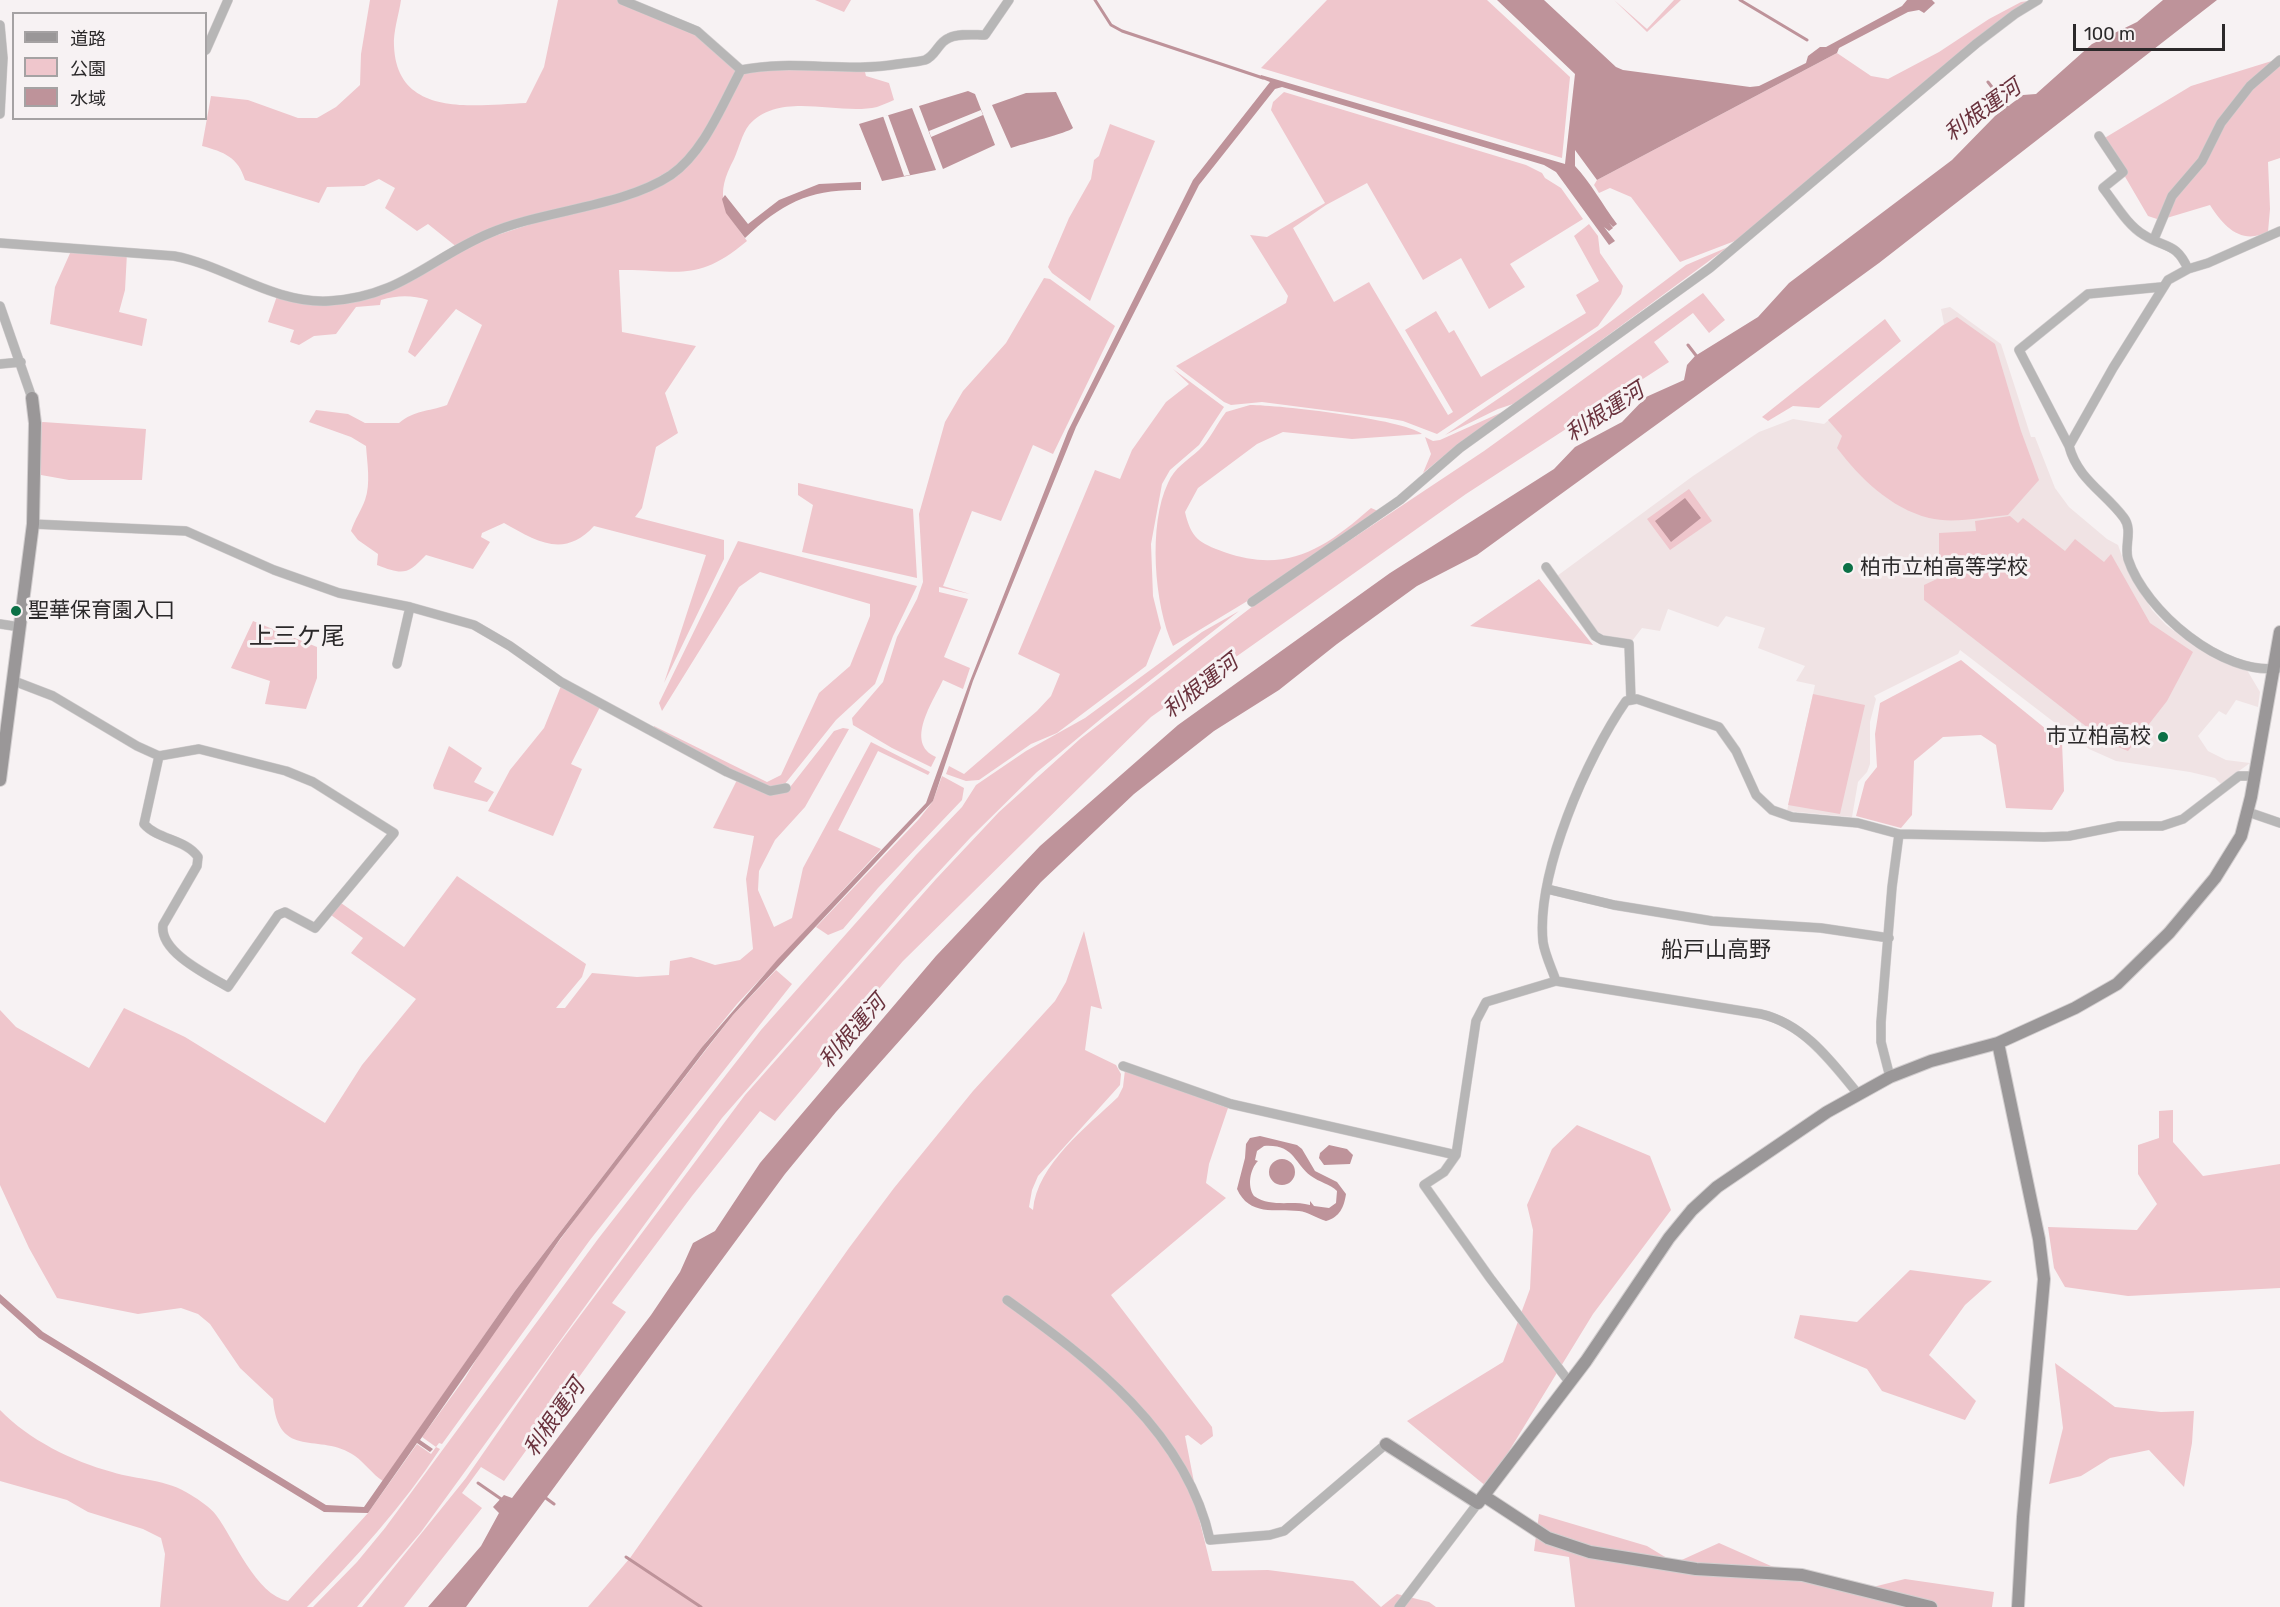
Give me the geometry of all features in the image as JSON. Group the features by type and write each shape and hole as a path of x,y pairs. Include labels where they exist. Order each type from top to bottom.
{"street":[{"path":"207,48 228,0"},
{"path":"622,0 697,31 741,70"},
{"path":"0,243 155,253 183,257 273,292 303,299 328,301 381,293 490,232 643,189 670,175 686,161 701,142 741,70 768,64 811,67 896,65 926,60 943,40 951,36 986,35 1009,0"},
{"path":"1252,602 1400,500 1460,448 1710,268 1879,129 1970,49 2015,14 2038,0"},
{"path":"0,25 3,58 0,114"},
{"path":"3,58 12,57"},
{"path":"2154,239 2172,196 2202,161 2221,123 2250,86 2280,60"},
{"path":"2099,136 2124,172 2103,188 2134,226 2154,239 2175,248 2188,269"},
{"path":"2069,446 2161,287 2168,280 2188,269 2208,263 2280,231"},
{"path":"2161,287 2088,294 2019,350 2069,446 2072,458 2087,482 2125,519 2128,528 2128,559 2162,614 2211,651 2246,664 2277,668"},
{"path":"0,306 32,398 35,444 33,524 0,780"},
{"path":"0,364 21,362"},
{"path":"33,524 186,531 274,570 339,593 410,607 474,624 561,682 728,772 770,791 786,788"},
{"path":"1546,567 1595,636 1602,640 1629,645 1630,700"},
{"path":"397,664 410,607"},
{"path":"0,624 20,627"},
{"path":"1399,1607 1570,1383 1669,1238 1692,1210 1733,1174 1858,1094 1890,1077 1931,1061 1998,1043 2075,1008 2117,984 2151,953 2227,862 2241,836 2248,812 2277,668 2280,632"},
{"path":"14,681 53,696 137,746 159,756 199,749 286,771 313,782 394,832 315,928 285,912 278,915 228,987 176,954 163,934 163,925 198,866 198,857 192,849 150,831 144,824 159,756"},
{"path":"1556,981 1544,946 1547,889 1557,845 1571,809 1626,701 1637,699 1719,727 1736,751 1756,795 1772,810 1791,817 1858,823 1899,834 2044,837 2069,836 2119,825 2162,826 2183,819 2239,776 2254,776"},
{"path":"2248,812 2280,823"},
{"path":"1890,1077 1881,1042 1899,834"},
{"path":"1547,889 1614,905 1712,921 1821,928 1889,938"},
{"path":"1570,1383 1490,1278 1424,1185 1444,1172 1456,1155 1479,1011 1492,998 1556,981 1761,1014 1783,1020 1806,1036 1858,1094"},
{"path":"1998,1043 2040,1245 2044,1279 2023,1517 2018,1607"},
{"path":"1123,1066 1230,1104 1456,1155"},
{"path":"1006,1300 1072,1346 1107,1376 1150,1424 1191,1484 1210,1540 1270,1535 1284,1531 1386,1444 1548,1538 1590,1552 1696,1569 1802,1575 1931,1607"}],"shaded area":[{"name":"柏市立柏高等学校","path":"1950,307 2001,344 2031,437 2035,437 2055,488 2069,507 2107,539 2118,545 2123,559 2152,610 2166,625 2200,650 2247,670 2260,692 2258,707 2236,700 2226,715 2219,711 2198,736 2208,751 2226,760 2250,763 2221,784 2215,778 2190,772 2116,761 2089,749 1960,650 1958,654 1874,696 1876,699 1870,722 1870,764 1867,772 1858,782 1852,817 1787,811 1815,685 1796,681 1805,666 1758,648 1765,628 1726,616 1718,627 1668,609 1660,631 1642,628 1632,641 1601,636 1557,576 1693,476 1759,432 1793,419 1824,424 1944,324 1941,309"}],"green space":[{"path":"370,0 401,0 394,46 398,69 409,86 424,97 442,103 485,105 526,103 544,67 558,0 618,0 685,25 739,72 702,137 679,165 640,188 458,248 428,224 417,231 385,208 395,188 379,179 364,186 327,187 319,203 245,180 238,166 229,157 202,146 211,96 248,100 298,118 317,118 336,107 360,85 361,54"},
{"path":"815,0 851,0 844,12"},
{"path":"1327,0 1487,0 1570,77 1562,158 1261,68"},
{"path":"1614,0 1647,29 1674,0 1681,0 1647,32"},
{"path":"2028,1 1740,239 1680,262 1631,197 1610,188 1599,193 1594,185 1597,180 1837,53 1871,76 1888,79 1939,52 1989,19 2021,2"},
{"path":"2280,60 2280,158 2268,162 2270,209 2268,232 2250,236 2234,232 2227,227 2210,205 2160,220 2148,216 2103,139 2191,86"},
{"path":"761,68 864,68 866,76 889,83 894,100 877,107 862,109 793,106 762,115 749,125 744,133 724,183 723,193 727,211 747,241 714,264 700,269 672,272 619,270 622,332 696,346 665,393 678,433 656,447 642,508 635,517 724,540 724,559 664,683 706,555 594,526 572,542 550,544 527,536 504,523 482,533 481,537 490,542 473,569 426,555 409,570 399,572 377,565 378,554 358,540 351,531 367,494 366,446 351,437 309,422 316,410 348,414 365,423 399,423 416,413 447,405 482,325 456,309 415,357 408,352 428,300 399,296 381,300 380,305 356,307 336,334 314,336 299,345 290,342 294,330 268,322 277,296 301,301 393,290 492,234 643,190 681,168 742,72"},
{"path":"1284,92 1526,165 1542,173 1545,178 1561,188 1583,219 1510,264 1525,287 1489,309 1461,258 1423,280 1367,183 1326,205 1293,228 1334,302 1369,282 1448,415 1453,412 1405,330 1436,311 1449,333 1454,330 1481,377 1586,313 1576,295 1599,281 1574,236 1589,224 1598,236 1600,253 1623,286 1621,294 1598,326 1437,434 1403,421 1386,418 1262,402 1231,405 1224,402 1176,366 1286,303 1288,296 1250,235 1267,237 1325,203 1271,110 1273,102"},
{"path":"1110,124 1155,141 1090,301 1052,273 1048,267 1069,218 1091,179 1094,160 1099,156"},
{"path":"1728,247 1516,403 1498,409 1445,435 1602,328 1686,265"},
{"path":"71,251 127,253 125,290 119,312 147,319 142,346 50,324 55,287"},
{"path":"1044,278 1050,279 1115,326 1053,454 1033,445 1001,521 972,511 943,586 970,594 939,587 939,592 968,599 944,657 970,668 963,689 943,680 928,710 924,721 922,742 927,751 936,757 931,767 853,725 852,718 883,682 897,637 917,599 923,582 919,514 945,422 963,391 1006,343"},
{"path":"1703,293 1725,320 1709,333 1693,313 1654,342 1669,362 1466,494 1151,717 903,961 853,1019 818,1070 775,1121 760,1111 692,1196 612,1303 626,1312 504,1481 481,1467 462,1493 482,1508 404,1607 362,1607 466,1478 556,1348 745,1095 936,879 999,812 1080,739 1266,596 1484,451"},
{"path":"1957,317 1995,344 2021,431 2039,480 2008,515 1938,520 1901,507 1866,481 1846,459 1837,448 1842,436 1828,420 1942,326"},
{"path":"1885,319 1901,341 1819,408 1793,406 1768,421 1762,417"},
{"path":"1173,369 1224,407 1199,445 1170,470 1162,484 1151,544 1153,596 1161,628 1146,666 1057,733 1031,744 979,780 966,781 946,774 949,766 964,774 1037,711 1051,696 1060,674 1018,654 1095,470 1120,479 1132,450 1166,402 1189,384"},
{"path":"1250,405 1286,407 1367,418 1410,428 1422,434 1352,439 1283,432 1257,444 1198,488 1185,512 1193,534 1208,546 1246,558 1286,559 1304,554 1337,535 1371,508 1378,511 1254,597 1173,646 1161,609 1156,564 1158,520 1162,500 1174,473 1203,446 1226,412"},
{"path":"1509,409 1465,439 1423,473 1431,454 1425,437 1433,441 1440,440"},
{"path":"40,423 146,429 142,480 69,480 41,475"},
{"path":"798,483 913,509 917,578 802,552 813,505 798,495"},
{"path":"1689,489 1712,521 1670,550 1647,519"},
{"path":"2010,516 2018,523 2023,518 2065,551 2075,539 2104,562 2111,554 2150,623 2193,652 2167,701 2128,751 2101,740 1924,600 1924,585 1939,578 1939,533 1976,531 1975,521"},
{"path":"738,541 917,586 893,636 875,684 836,720 784,785 775,789 754,782 654,729 654,726 767,782 781,775 819,693 850,666 870,616 870,604 760,572 739,587 662,711 659,703"},
{"path":"1539,579 1593,645 1470,626"},
{"path":"1239,611 1037,772 971,837 909,904 722,1118 421,1532 357,1607 313,1607 357,1562 385,1528 598,1239 761,1030 916,855 962,807 976,785 1026,751 1085,718 1202,632"},
{"path":"253,621 317,647 317,678 306,709 265,704 270,681 231,668"},
{"path":"1961,660 2062,742 2064,791 2052,810 2006,808 1996,745 1981,735 1943,737 1914,761 1912,815 1901,828 1856,816 1865,782 1877,767 1875,734 1880,703"},
{"path":"561,686 600,707 571,764 582,769 553,836 488,811 510,770 544,728"},
{"path":"1813,694 1865,705 1840,814 1788,805"},
{"path":"849,729 805,807 775,840 759,871 758,890 774,927 792,918 803,868 871,742 930,772 928,775 878,751 838,830 881,849 737,1004 702,1047 515,1291 383,1481 359,1459 342,1449 303,1442 283,1431 277,1419 273,1399 240,1368 210,1324 198,1314 181,1308 138,1314 57,1298 29,1248 0,1185 0,1010 16,1027 89,1068 124,1008 185,1037 325,1123 362,1065 416,999 351,953 363,938 331,915 341,903 404,947 457,876 586,964 582,977 556,1008 565,1008 592,973 637,977 669,975 670,961 691,957 715,965 740,960 753,949 746,879 754,836 713,828 737,780 770,794 787,791 834,731"},
{"path":"449,746 482,768 474,782 494,792 487,802 434,789 433,785"},
{"path":"942,776 964,788 962,800 878,888 843,929 828,935 816,927 919,819 933,801"},
{"path":"1084,931 1102,1009 1091,1006 1085,1050 1116,1065 1121,1074 1120,1085 1038,1176 1032,1190 1029,1207 1033,1210 1044,1177 1065,1147 1118,1097 1123,1087 1125,1070 1228,1108 1209,1164 1206,1183 1226,1198 1111,1295 1212,1427 1213,1436 1201,1445 1188,1435 1185,1436 1194,1482 1188,1486 1197,1510 1212,1571 1268,1570 1353,1581 1381,1607 588,1607 630,1558 894,1188 973,1091 1055,1001 1066,982"},
{"path":"776,970 792,984 590,1240 442,1444 439,1443 436,1447 422,1437 465,1378 496,1327 584,1207 733,1015"},
{"path":"2173,1110 2173,1142 2203,1176 2280,1164 2280,1288 2128,1296 2065,1287 2054,1268 2048,1227 2137,1230 2157,1204 2138,1174 2138,1145 2159,1138 2159,1111"},
{"path":"1577,1125 1650,1156 1671,1210 1593,1314 1487,1487 1407,1421 1503,1362 1530,1289 1533,1230 1527,1205 1552,1149"},
{"path":"1910,1270 1992,1281 1965,1305 1929,1355 1976,1401 1965,1420 1882,1391 1867,1369 1794,1338 1800,1315 1857,1322"},
{"path":"2055,1363 2115,1407 2161,1412 2194,1411 2192,1443 2184,1487 2149,1450 2110,1458 2081,1476 2049,1484 2063,1428"},
{"path":"0,1410 11,1421 38,1440 82,1462 122,1475 172,1486 208,1506 256,1577 276,1597 288,1601 368,1513 417,1444 431,1454 436,1447 440,1449 394,1512 307,1607 160,1607 165,1554 161,1538 143,1529 88,1512 67,1500 0,1481"},
{"path":"1539,1514 1647,1546 1675,1563 1719,1543 1771,1566 1825,1584 1873,1587 1905,1579 1994,1592 1992,1607 1575,1607 1569,1557 1534,1551"},
{"path":"1397,1594 1429,1602 1436,1607 1381,1607"}],"water":[{"path":"1497,0 1544,0 1616,67 1623,70 1750,87 1759,86 1806,63 1808,56 1820,47 1826,47 1902,6 1907,0 1932,0 1935,3 1924,13 1919,10 1908,12 1839,48 1837,53 1597,180 1575,150 1575,166 1617,224 1613,227 1609,223 1613,228 1609,231 1604,227 1615,241 1609,245 1556,172 1544,165 1282,87 1275,89 1199,185 1076,427 973,681 933,801 733,1015 706,1049 560,1239 420,1440 433,1449 430,1452 417,1443 368,1513 324,1512 39,1338 0,1303 0,1294 43,1332 326,1505 364,1507 515,1291 702,1047 777,960 926,803 970,681 1068,431 1193,180 1270,82 1260,78 1261,75 1565,164 1575,74"},
{"path":"2163,0 2217,0 1879,263 1477,555 1417,586 1337,644 1279,690 1214,731 1134,794 1041,882 836,1112 785,1174 466,1607 428,1607 481,1546 499,1513 493,1507 504,1495 512,1498 651,1315 680,1272 693,1243 715,1231 760,1163 936,956 1040,846 1178,725 1390,573 1554,469 1575,447 1622,422 1646,397 1684,380 1687,365 1695,356 1758,317 1789,283 1952,160 1995,116 2023,95 2036,94 2092,44 2137,22"},
{"path":"968,91 975,94 995,145 943,169 919,106"},
{"path":"1056,92 1073,128 1011,148 992,105 1026,93"},
{"path":"912,108 936,170 882,181 859,124"},
{"path":"861,182 861,190 827,192 785,207 745,238 726,213 722,199 725,195 748,224 779,200 819,184"},
{"path":"1685,498 1701,518 1671,542 1655,521"},
{"path":"1260,1136 1297,1145 1302,1149 1315,1171 1337,1182 1346,1194 1338,1214 1326,1221 1302,1212 1264,1209 1248,1204 1237,1189 1246,1144 1250,1138","holes":["1264,1146 1274,1146 1288,1151 1311,1176 1337,1191 1336,1203 1329,1208 1314,1206 1310,1201 1310,1205 1274,1203 1254,1196 1250,1178 1258,1161 1255,1160 1257,1151"]},
{"path":"1329,1145 1347,1149 1353,1155 1350,1164 1324,1165 1319,1158 1320,1153"},
{"path":"1282,1159 1291,1163 1295,1172 1291,1181 1282,1185 1273,1181 1269,1172 1273,1163"}],"pier":[{"path":"981,110 983,115 931,137 929,131"},
{"path":"888,115 910,175 904,176 883,116"}],"waterway":[{"path":"1095,0 1111,25 1122,31 1263,78"},
{"path":"1740,0 1807,40"},
{"name":"利根運河","path":"1988,82 2009,109"},
{"path":"1688,345 1698,358"},
{"path":"478,1483 504,1501"},
{"path":"543,1496 554,1504"},
{"path":"626,1557 701,1607"}],"place":[{"name":"柏市立柏高等学校","path":"1848,568"},
{"name":"聖華保育園入口","path":"16,611"},
{"name":"市立柏高校","path":"2163,737"}],"district":[{"name":"上三ケ尾","path":"297,637"},
{"name":"船戸山高野","path":"1716,951"}]}
